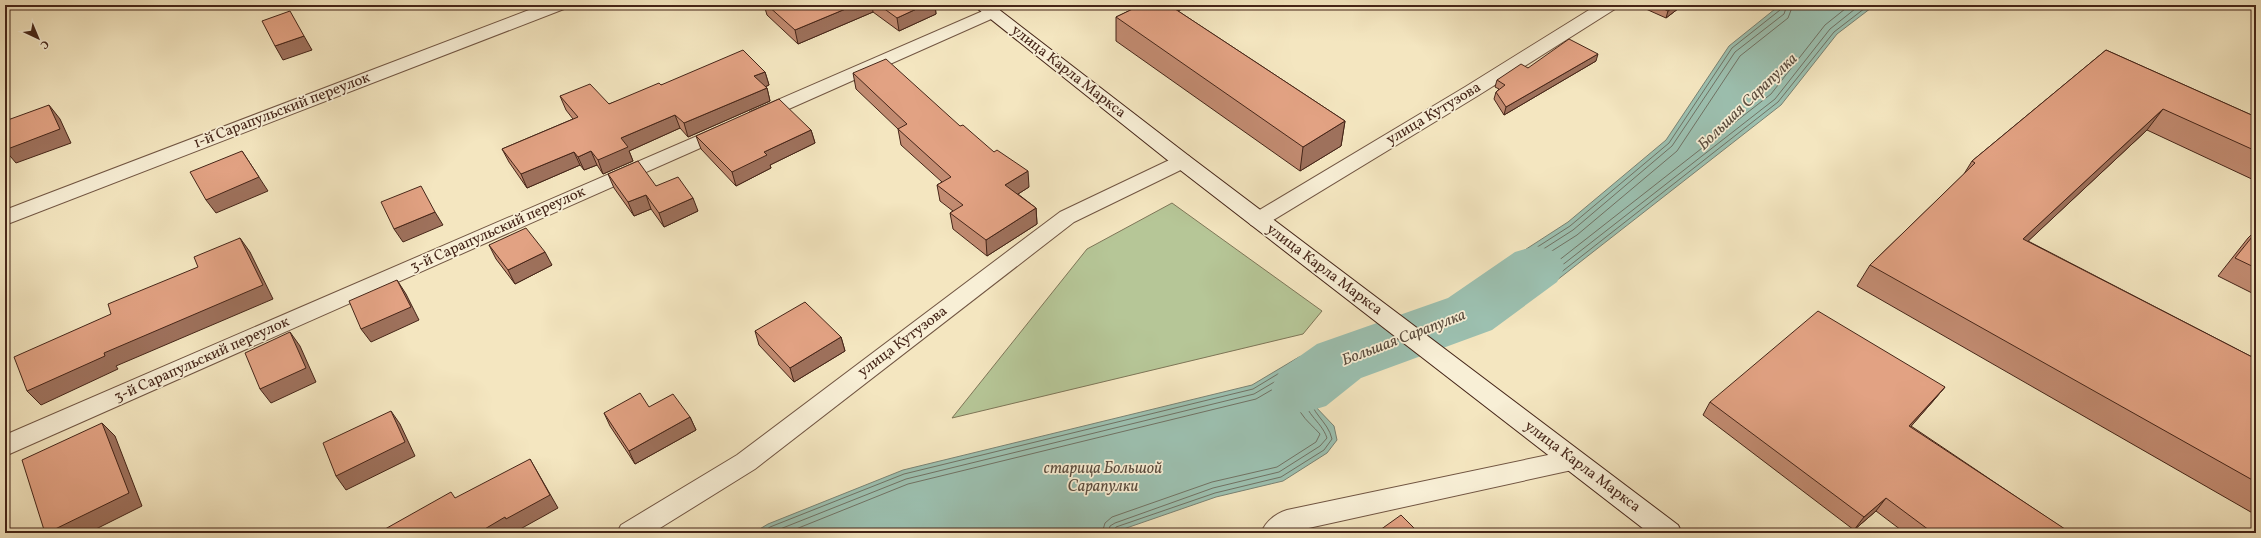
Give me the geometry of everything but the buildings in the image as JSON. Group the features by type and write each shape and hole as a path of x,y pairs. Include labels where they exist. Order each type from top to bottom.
{"street":[{"name":"1-й Сарапульский переулок","path":"5,218 558,5"},
{"name":"улица Кутузова","path":"1258,220 1472,91 1609,5"},
{"name":"улица Карла Маркса","path":"987,9 1258,220 1669,533"},
{"name":"3-й Сарапульский переулок","path":"5,446 987,9"},
{"name":"улица Кутузова","path":"630,533 746,462 1067,217 1182,161"},
{"path":"1274,533 1288,521 1572,460"}],"shaded area":[{"path":"1172,203 1322,311 1303,334 952,418 1087,249"}],"water":[{"path":"1780,5 1875,5 1837,34 1781,105 1552,284 1485,326 1449,299 1568,222 1666,140 1729,46"},
{"name":"старица Большой Сарапулки","path":"1357,336 1381,353 1356,374 1319,390 1312,396 1313,404 1334,426 1337,440 1327,453 1283,481 1216,497 1112,533 753,533 768,524 903,470 1252,385 1299,357"}],"waterway":[{"name":"Большая Сарапулка","path":"1303,388 1339,361 1470,314 1536,267"}]}
